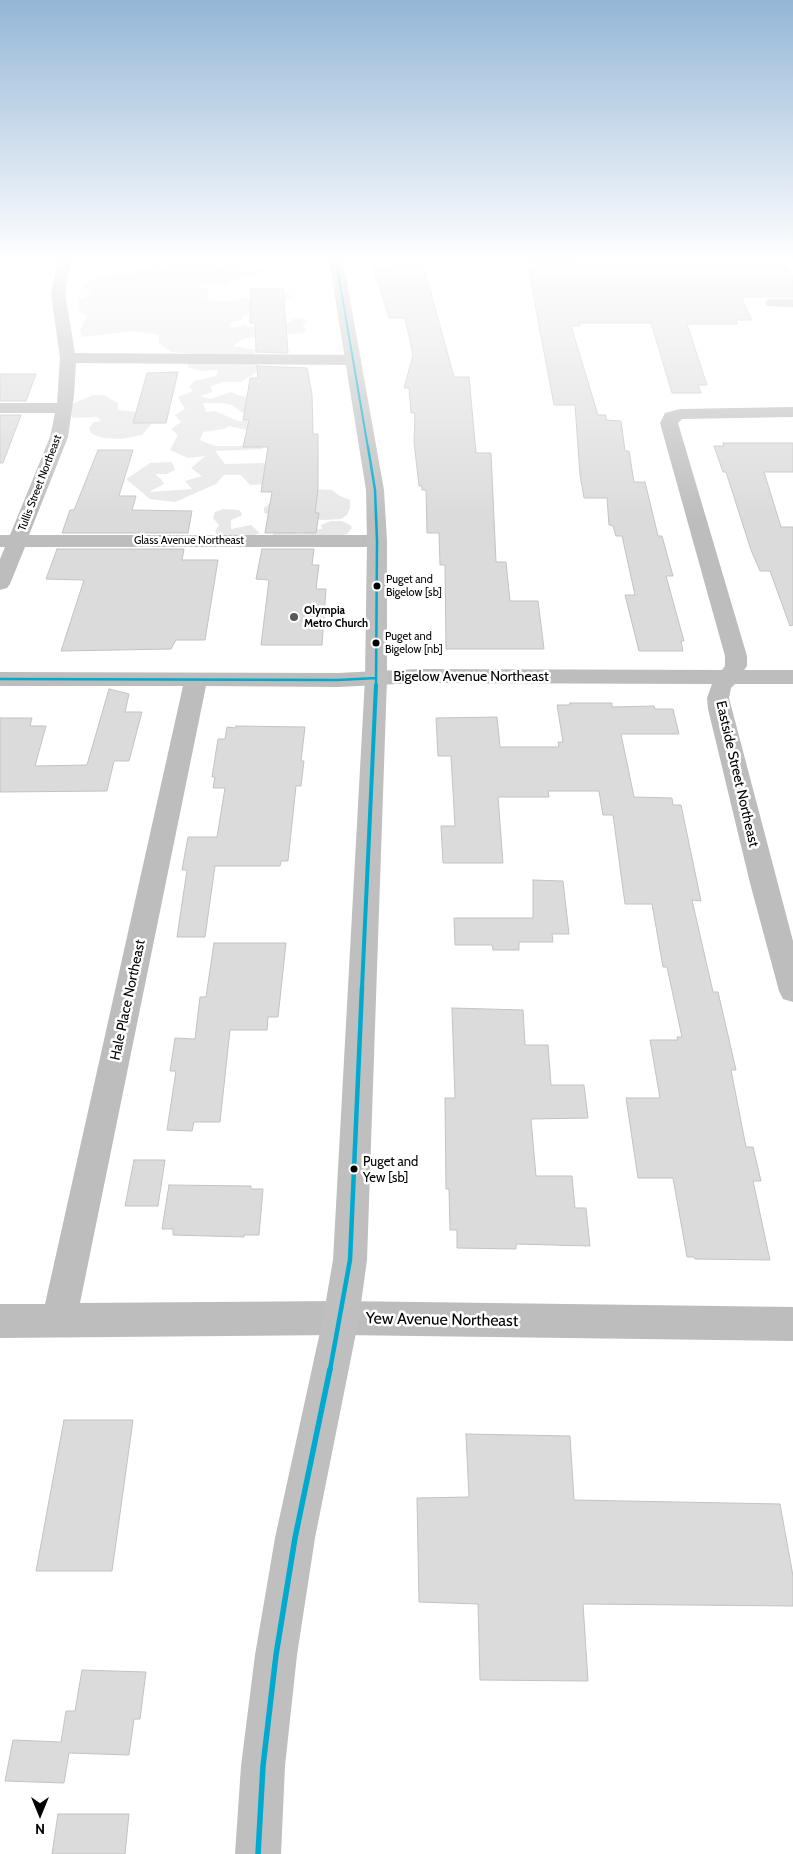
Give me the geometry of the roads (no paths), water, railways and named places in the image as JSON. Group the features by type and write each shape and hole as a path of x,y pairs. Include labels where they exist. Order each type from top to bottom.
{"street":[{"name":"Tullis Street Northeast","path":"0,584 9,541 59,437 66,395 68,358 66,347"},
{"path":"258,1854 263,1766 276,1655 295,1538 341,1318 350,1260 376,678 377,541 375,490 351,347"},
{"path":"68,358 353,360"},
{"path":"0,408 63,408"},
{"name":"Eastside Street Northeast","path":"793,412 693,413 671,417 669,423 736,656 736,666 730,677 720,688 718,698 763,883 793,991"},
{"name":"Glass Avenue Northeast","path":"9,541 377,541"},
{"name":"Bigelow Avenue Northeast","path":"0,679 376,678 418,676 793,677"},
{"name":"Hale Place Northeast","path":"59,1321 196,679"},
{"name":"Yew Avenue Northeast","path":"0,1321 341,1318 793,1324"}],"place":[{"name":"Puget and Bigelow [sb]","path":"377,586"},
{"name":"Olympia Metro Church","path":"294,617"},
{"name":"Puget and Bigelow [nb]","path":"376,643"},
{"name":"Puget and Yew [sb]","path":"354,1169"}]}
